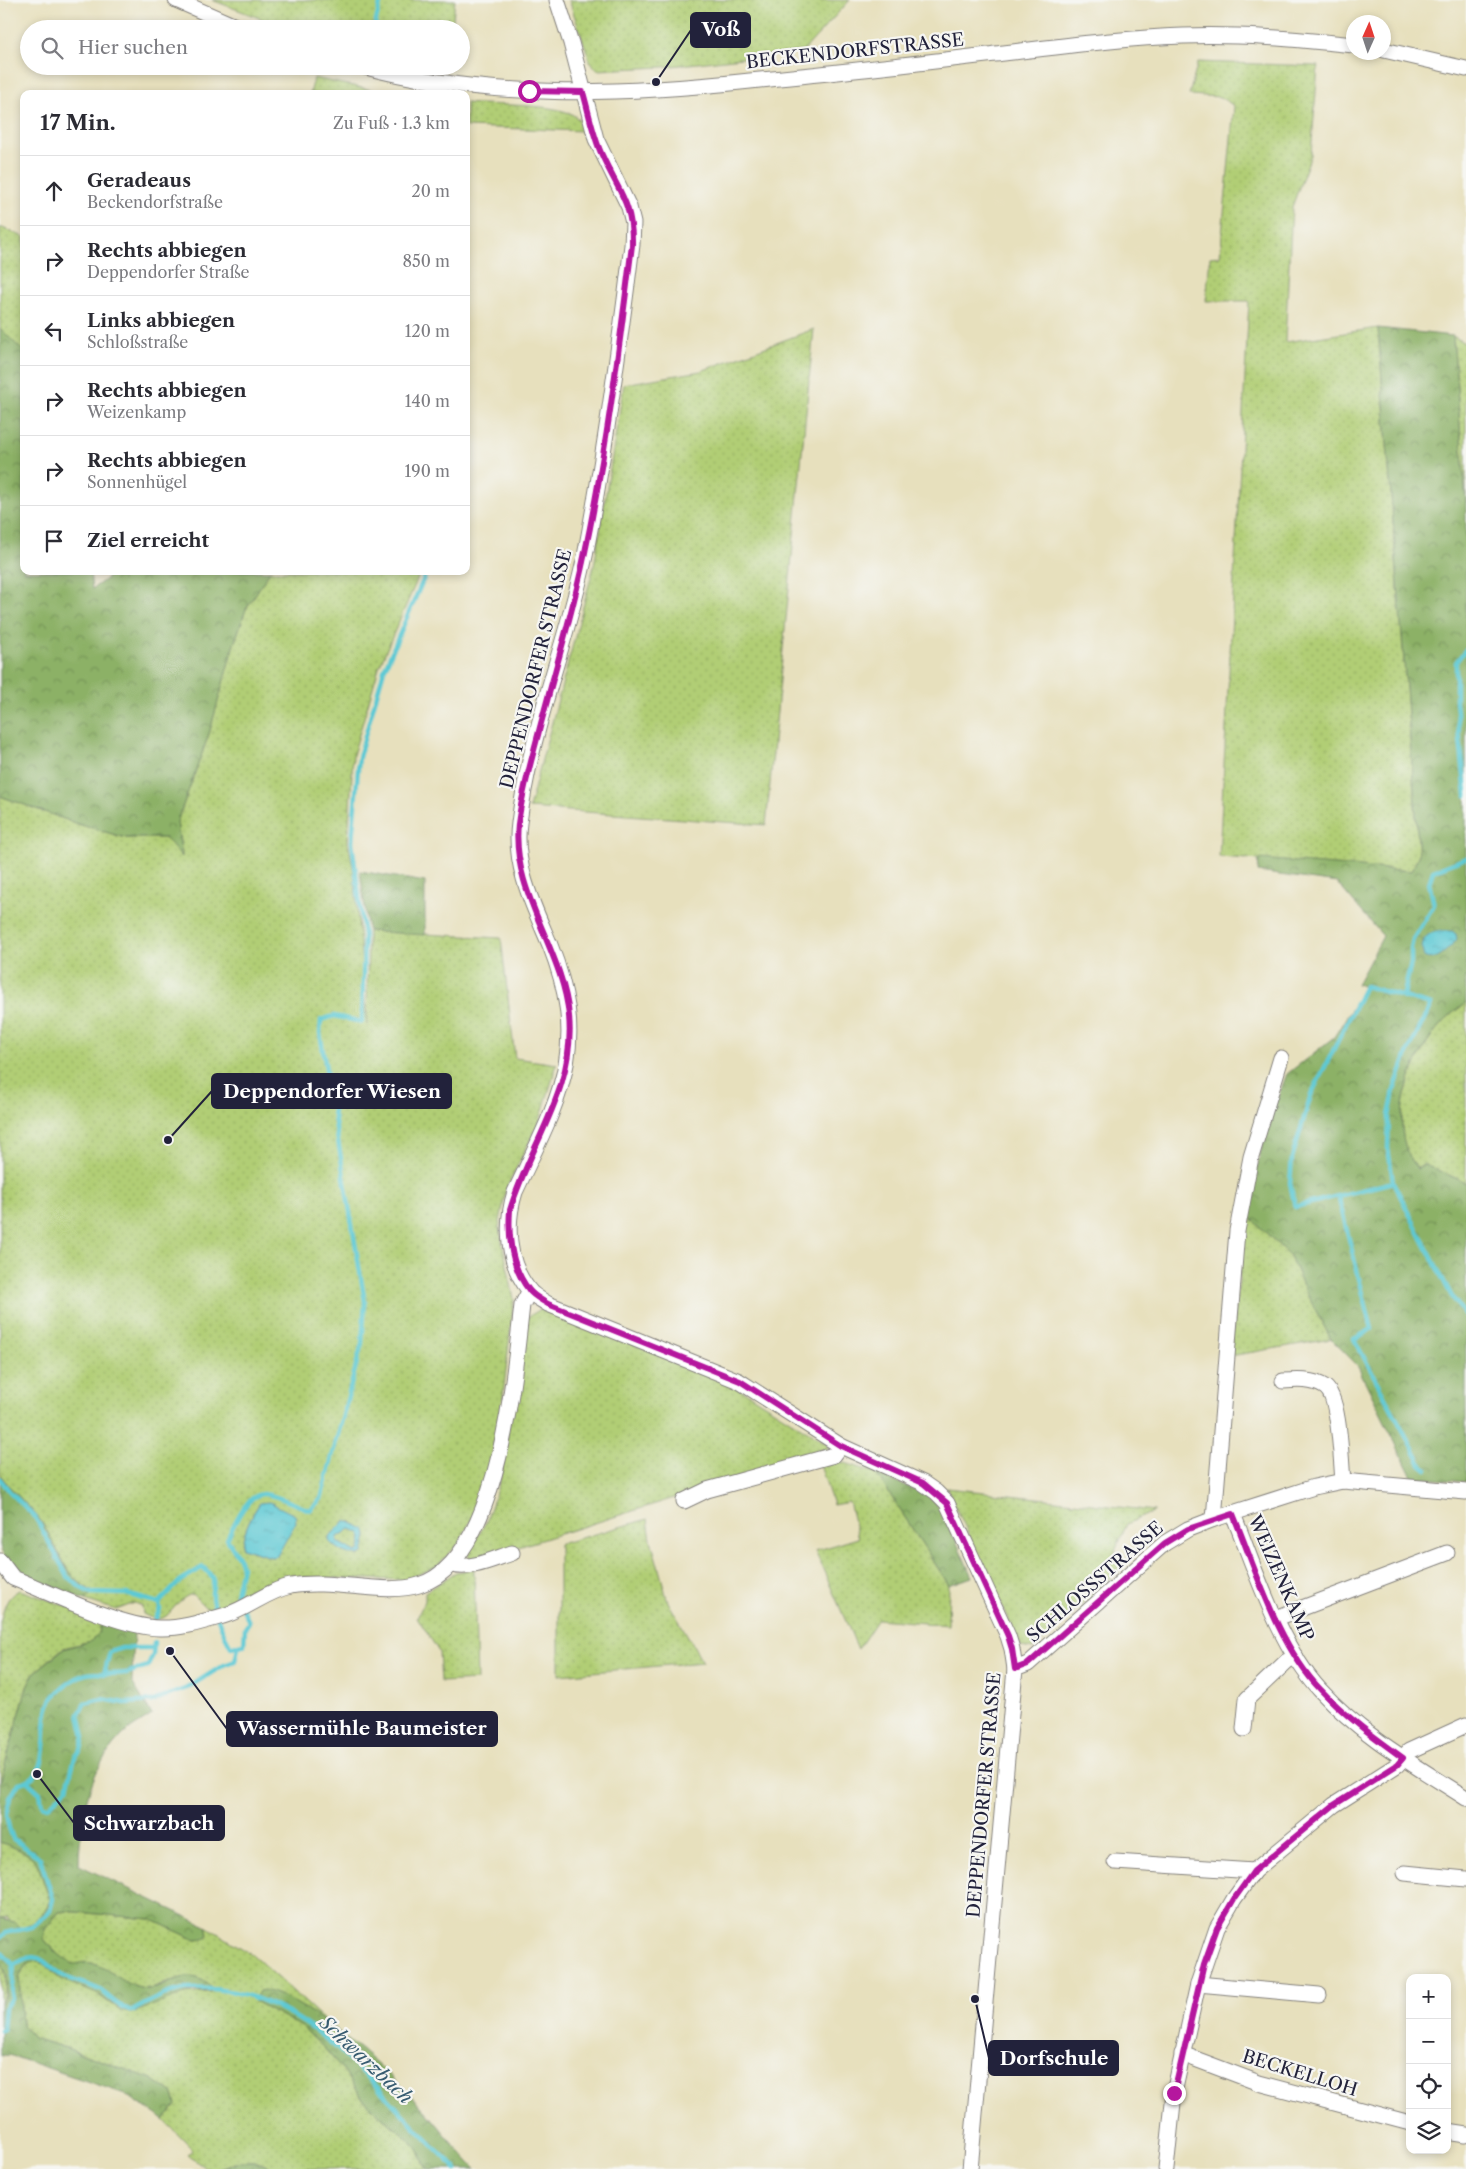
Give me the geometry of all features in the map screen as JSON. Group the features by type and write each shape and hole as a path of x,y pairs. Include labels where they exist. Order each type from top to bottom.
{"street":[{"path":"176,0 222,20"},
{"name":"DEPPENDORFER STRASSE","path":"557,0 602,154 629,207 633,223 632,245 615,376 584,557 525,785 518,824 518,839 526,887 562,980 569,1015 570,1041 563,1084 510,1210 508,1230 512,1251 529,1292 548,1304 740,1381 841,1446 923,1483 947,1503 1008,1636 1015,1669 970,2169"},
{"name":"BECKENDORFSTRASSE","path":"403,75 479,87 583,92 658,91 1100,42 1185,36 1285,38 1346,44"},
{"path":"1391,52 1466,69"},
{"path":"1214,1519 1236,1231 1251,1156 1281,1058"},
{"path":"0,1561 13,1578 99,1612 149,1628 175,1627 212,1619 239,1611 267,1595 292,1586 316,1583 403,1588 420,1585 435,1578 452,1565 467,1542 488,1496 495,1474 507,1415 522,1305 529,1292"},
{"path":"1283,1381 1312,1382 1326,1388 1334,1400 1343,1481"},
{"path":"684,1501 707,1490 834,1455 841,1446"},
{"name":"SCHLOSSSTRASSE","path":"1015,1669 1028,1664 1165,1543 1188,1529 1314,1486 1343,1481 1466,1492"},
{"name":"WEIZENKAMP","path":"1233,1514 1276,1618 1296,1657 1320,1690 1363,1730 1466,1798"},
{"path":"452,1565 459,1567 474,1565 512,1553"},
{"path":"1276,1618 1447,1553"},
{"name":"WEIZENKAMP","path":"1244,1729 1247,1699 1287,1661 1296,1657"},
{"path":"1166,2169 1174,2093 1198,1984 1217,1928 1254,1871 1334,1805 1397,1765 1409,1751 1466,1725"},
{"path":"1115,1862 1254,1871"},
{"path":"1405,1873 1466,1879"},
{"path":"1198,1984 1319,1995"},
{"name":"BECKELLOH","path":"1182,2054 1259,2083 1406,2122"},
{"path":"1451,2133 1466,2135"}],"green space":[{"path":"212,0 455,0 453,20 264,20"},
{"path":"569,0 850,0 803,51 663,67 597,70 590,61"},
{"path":"1198,62 1318,66 1311,155 1292,207 1285,342 1378,328 1419,854 1412,871 1219,857 1249,301 1206,301 1210,257 1220,256 1234,106 1221,97 1189,95"},
{"path":"314,78 372,90 311,90"},
{"path":"470,103 557,109 577,118 584,131 470,127"},
{"path":"0,227 20,235 20,348 0,328"},
{"path":"0,328 20,348 20,575 90,575 92,589 111,575 267,575 246,609 233,647 209,734 177,822 182,857 166,838 126,838 78,824 0,796"},
{"path":"1378,328 1453,336 1466,503 1466,1003 1442,1023 1432,1035 1415,1065 1404,1099 1402,1133 1409,1156 1417,1169 1425,1164 1466,1183 1466,1482 1412,1477 1357,1365 1331,1339 1306,1292 1290,1256 1247,1214 1260,1154 1273,1109 1287,1074 1334,1037 1365,987 1357,984 1383,936 1337,883 1258,872 1259,859 1412,871 1419,854"},
{"path":"814,329 766,825 529,808 594,566 624,384 701,371"},
{"path":"1453,336 1466,344 1466,503"},
{"path":"267,575 419,575 379,667 353,755 348,842 354,872 367,1025 368,931 501,938 515,1058 557,1064 540,1120 506,1189 499,1227 514,1299 501,1414 488,1472 474,1514 459,1543 436,1567 404,1580 302,1577 275,1582 247,1600 211,1609 205,1607 192,1594 184,1598 165,1617 160,1619 143,1614 142,1606 135,1603 116,1610 85,1600 93,1592 73,1576 36,1515 0,1475 0,796 78,824 126,838 166,838 182,856 177,822 209,734 233,647 246,609","holes":["260,1503 277,1556 271,1557 242,1548 248,1524","351,1521 367,1536 359,1556 329,1541"]},
{"path":"360,871 425,882 425,935 368,931"},
{"path":"1466,1003 1466,1183 1425,1164 1417,1169 1406,1149 1402,1133 1402,1116 1409,1082 1423,1049 1445,1020"},
{"path":"1247,1214 1290,1256 1306,1292 1331,1339 1230,1356"},
{"path":"541,1309 729,1382 828,1444 827,1450 477,1560 469,1559 468,1552 486,1522 501,1477 526,1318"},
{"path":"839,1461 876,1473 949,1585 948,1625 878,1619 858,1649 815,1551 858,1538 849,1502 833,1505 820,1465"},
{"path":"876,1473 932,1497 944,1513 972,1577 949,1585"},
{"path":"0,1475 36,1515 73,1577 93,1592 85,1600 35,1582 22,1575 4,1556 0,1545"},
{"path":"947,1488 1155,1511 1127,1524 1115,1550 1124,1566 1033,1649 1021,1647"},
{"path":"648,1519 651,1540 668,1602 703,1662 559,1675 559,1544"},
{"path":"349,1529 359,1532 362,1537 360,1550 356,1552 337,1542 338,1537"},
{"path":"474,1569 477,1680 441,1682 439,1652 417,1617 425,1601 425,1592 456,1572"},
{"path":"20,1590 102,1619 99,1633 91,1641 63,1648 34,1673 27,1687 0,1783 0,1622 4,1607 9,1599 15,1592"},
{"path":"102,1619 134,1632 132,1682 152,1715 123,1735 109,1751 100,1766 93,1781 84,1814 79,1865 206,1926 208,1935 205,1939 196,1940 150,1919 66,1911 59,1912 45,1929 44,1939 53,1950 72,1964 86,1962 98,1965 138,1988 154,1989 184,1977 192,1977 211,1986 211,1992 193,1991 132,2013 121,2010 97,1994 60,1979 44,1964 34,1961 25,1966 19,1978 22,2025 33,2038 152,2079 173,2094 176,2105 164,2120 125,2094 9,2055 0,2056 0,2004 5,1995 7,1975 0,1961 0,1919 15,1922 20,1929 38,1918 50,1900 36,1862 25,1852 0,1842 0,1783 27,1687 34,1673 63,1649 91,1641 99,1633"},
{"path":"0,1842 25,1852 36,1862 50,1900 38,1918 20,1929 7,1918 0,1919"},
{"path":"66,1911 150,1919 196,1940 205,1939 208,1935 206,1926 253,1955 339,2033 313,2013 254,2001 302,2027 324,2048 344,2071 366,2103 417,2147 427,2169 274,2169 255,2161 240,2161 220,2169 206,2169 188,2155 193,2150 164,2120 176,2105 173,2094 152,2079 33,2038 22,2025 19,1978 25,1966 34,1961 44,1964 60,1979 97,1994 112,2005 174,1995 211,1992 210,1986 207,1984 198,1980 188,1979 174,1980 151,1989 139,1988 93,1967 72,1965 53,1950 44,1939 45,1929 59,1912"},
{"path":"0,1961 5,1971 6,1982 0,2004"},
{"path":"264,1990 284,1997 306,2009 354,2043 416,2101 476,2169 427,2169 417,2147 366,2103 344,2071 324,2048 302,2027 254,2001 259,1991"},
{"path":"240,2161 255,2161 274,2169 220,2169"}],"water":[{"path":"1436,931 1452,931 1456,934 1457,939 1438,957 1429,959 1424,957 1422,948 1425,938"},
{"path":"269,1502 295,1515 296,1522 277,1556 271,1557 242,1548 248,1524 254,1513 260,1503"},
{"path":"346,1520 366,1530 367,1536 363,1553 359,1555 345,1553 336,1548 329,1541 329,1537","holes":["350,1529 359,1532 362,1537 360,1550 356,1552 337,1542 338,1537"]}],"waterway":[{"path":"376,20 381,0"},
{"path":"159,1603 180,1581 203,1567 212,1578 213,1603 228,1642 231,1647 244,1645 245,1628 249,1622 236,1594 242,1567 240,1560 227,1539 245,1506 256,1496 267,1494 310,1510 321,1499 362,1343 365,1302 320,1033 321,1020 334,1016 362,1022 364,936 352,842 359,757 384,670 425,575"},
{"path":"1466,649 1456,662 1456,702 1466,795"},
{"path":"1403,998 1411,963 1413,939 1434,905 1429,883 1433,871 1466,858"},
{"path":"1393,1182 1295,1207 1290,1183 1292,1158 1311,1095 1365,986 1431,1005 1407,1054 1394,1090 1389,1116 1388,1148 1393,1182 1451,1295 1466,1317"},
{"path":"1338,1196 1372,1329 1354,1339 1421,1464 1427,1469"},
{"name":"Schwarzbach","path":"0,1479 35,1517 68,1577 81,1588 91,1593 126,1594 159,1603 160,1609 155,1620"},
{"name":"Schwarzbach","path":"0,1937 6,1933 32,1927 50,1911 53,1899 40,1858 13,1839 6,1815 10,1798 19,1783 31,1778 38,1771 42,1761 45,1723 51,1701 63,1688 82,1675 126,1673 148,1666 153,1655 154,1643"},
{"name":"Schwarzbach","path":"104,1674 110,1652 122,1648 153,1648"},
{"path":"28,1782 40,1793 42,1805 48,1807 67,1788 75,1757 81,1750 84,1737 79,1714 85,1703 102,1699 125,1703 153,1701 187,1688 224,1665 235,1661 238,1648"},
{"name":"Schwarzbach","path":"0,1951 14,1965 31,1957 42,1960 63,1976 100,1990 117,2004 132,2011 166,1994 188,1989 231,1991 270,2003 305,2024 338,2049 457,2169"},
{"path":"0,2030 3,2029 5,2008 11,1998 14,1965"}],"place":[{"name":"Voß","path":"656,82"},
{"name":"Deppendorfer Wiesen","path":"168,1140"},
{"name":"Wassermühle Baumeister","path":"170,1651"},
{"name":"Schwarzbach","path":"37,1774"},
{"name":"Dorfschule","path":"975,1999"}],"route":[{"path":"529,91 583,92 596,139 629,207 633,223 632,245 615,376 584,557 525,785 518,824 518,839 526,887 562,980 569,1015 570,1041 563,1084 547,1124 515,1192 510,1210 508,1230 512,1251 529,1292 548,1304 740,1381 841,1446 923,1483 936,1492 947,1503 1008,1636 1015,1669 1028,1664 1165,1543 1188,1529 1233,1514 1276,1618 1296,1657 1320,1690 1363,1730 1403,1758 1397,1765 1334,1805 1254,1871 1234,1899 1217,1928 1204,1964 1174,2093"}]}
